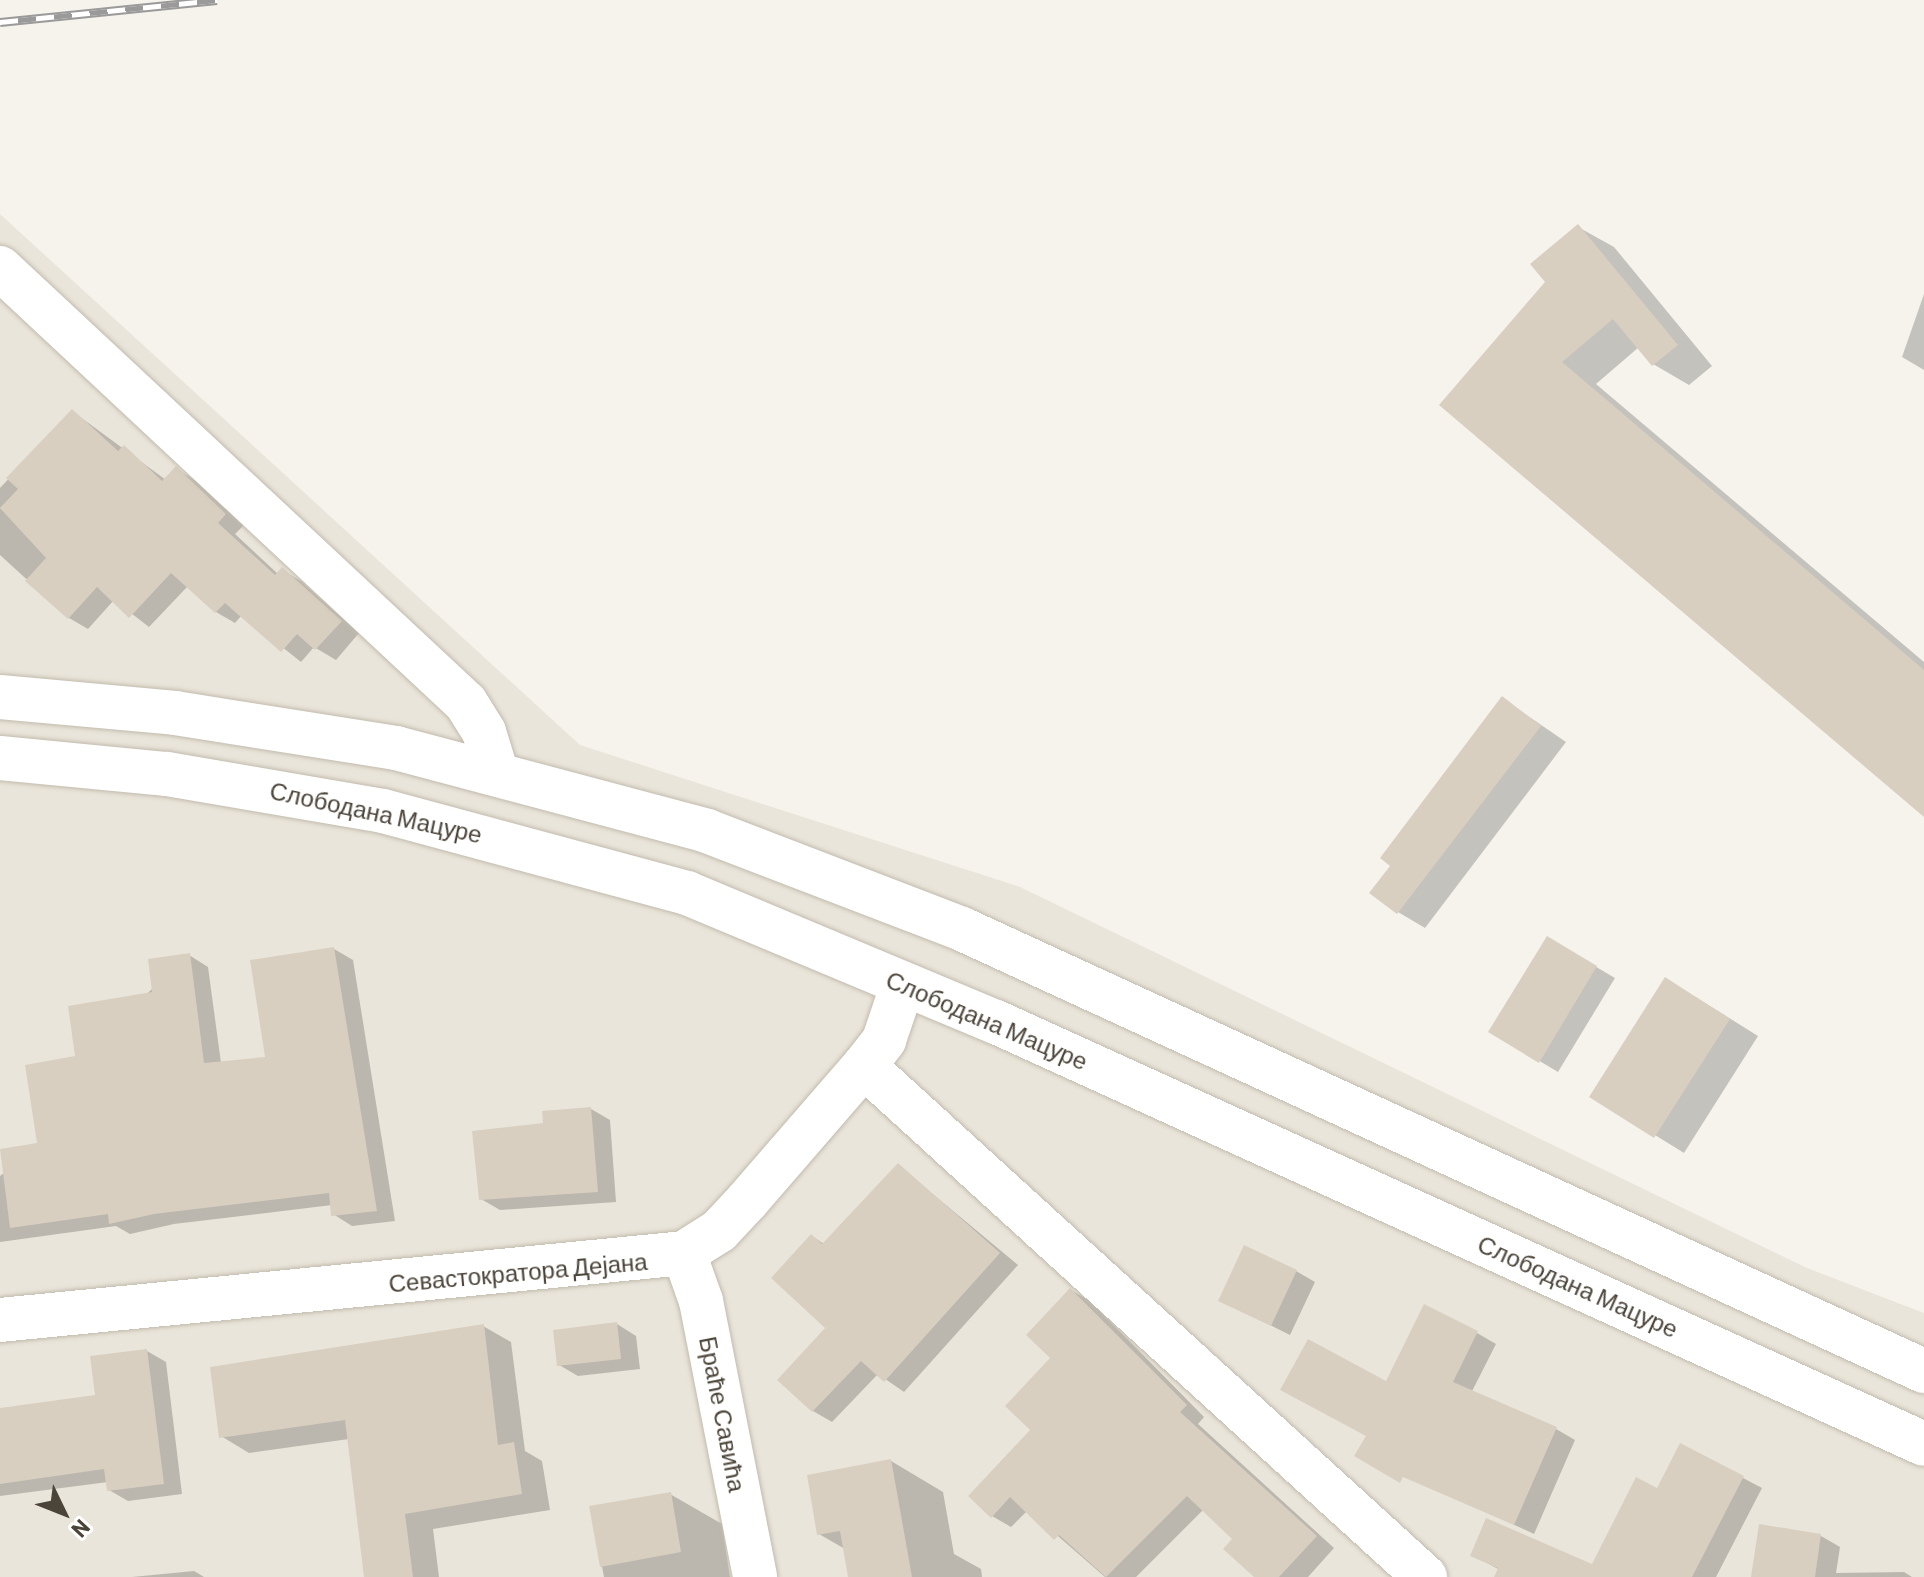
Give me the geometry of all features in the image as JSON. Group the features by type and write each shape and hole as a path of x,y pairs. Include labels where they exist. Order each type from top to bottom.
{"street":[{"path":"0,268 466,703 484,732 496,771"},
{"path":"0,697 60,699 301,730 496,771 707,831 962,929 1924,1371"},
{"name":"Слободана Мацуре","path":"0,758 264,788 480,833 687,893 996,1022 1924,1444"},
{"path":"684,1253 728,1221 864,1066 884,1040 903,984"},
{"path":"864,1066 1425,1577"},
{"name":"Севастократора Дејана","path":"0,1320 684,1253"},
{"name":"Браће Савића","path":"684,1253 701,1301 755,1577"}],"shaded area":[{"path":"0,214 580,745 1020,887 1807,1268 1924,1313 1924,1577 0,1577"}],"building":[{"path":"1578,224 1678,345 1652,366 1613,319 1562,362 1924,670 1924,817 1439,405 1545,282 1530,264"},
{"path":"72,409 118,451 124,445 162,481 176,466 226,514 218,523 275,575 282,567 342,621 315,650 297,634 281,652 225,603 215,613 171,573 129,618 97,587 68,619 25,581 46,558 0,508 18,489 6,478"},
{"path":"1502,696 1541,726 1397,914 1369,893 1390,866 1380,858"},
{"path":"1547,936 1597,966 1539,1063 1488,1032"},
{"path":"334,947 377,1211 331,1216 329,1193 154,1214 109,1224 108,1214 10,1228 0,1149 37,1143 25,1065 75,1056 68,1006 152,992 148,959 190,953 204,1063 265,1057 250,960"},
{"path":"1665,977 1730,1019 1654,1138 1589,1097"},
{"path":"591,1107 598,1192 479,1200 472,1131 543,1123 542,1111"},
{"path":"898,1163 1000,1253 884,1382 861,1361 812,1412 777,1380 825,1328 771,1278 811,1234 822,1244"},
{"path":"1244,1245 1297,1270 1271,1326 1218,1301"},
{"path":"1070,1288 1187,1405 1180,1412 1317,1536 1279,1577 1254,1577 1223,1549 1232,1539 1187,1496 1106,1577 1059,1535 1054,1540 1010,1497 991,1518 968,1496 1030,1430 1005,1406 1050,1358 1026,1335"},
{"path":"1424,1304 1478,1331 1453,1382 1557,1427 1514,1525 1403,1477 1400,1483 1354,1456 1366,1436 1280,1390 1308,1339 1386,1381"},
{"path":"617,1322 621,1359 557,1366 553,1330"},
{"path":"484,1324 498,1445 514,1442 522,1494 405,1514 413,1577 364,1577 345,1420 219,1438 210,1367"},
{"path":"147,1349 164,1484 107,1491 104,1469 0,1484 0,1408 95,1395 90,1356"},
{"path":"1680,1443 1744,1476 1692,1577 1494,1577 1498,1568 1470,1556 1486,1518 1592,1564 1636,1477 1657,1488"},
{"path":"891,1459 912,1577 848,1577 840,1531 817,1535 807,1475"},
{"path":"671,1492 681,1552 600,1567 589,1506"},
{"path":"1759,1524 1821,1534 1815,1577 1751,1577"}],"railway":[{"path":"0,22 217,0"}]}
